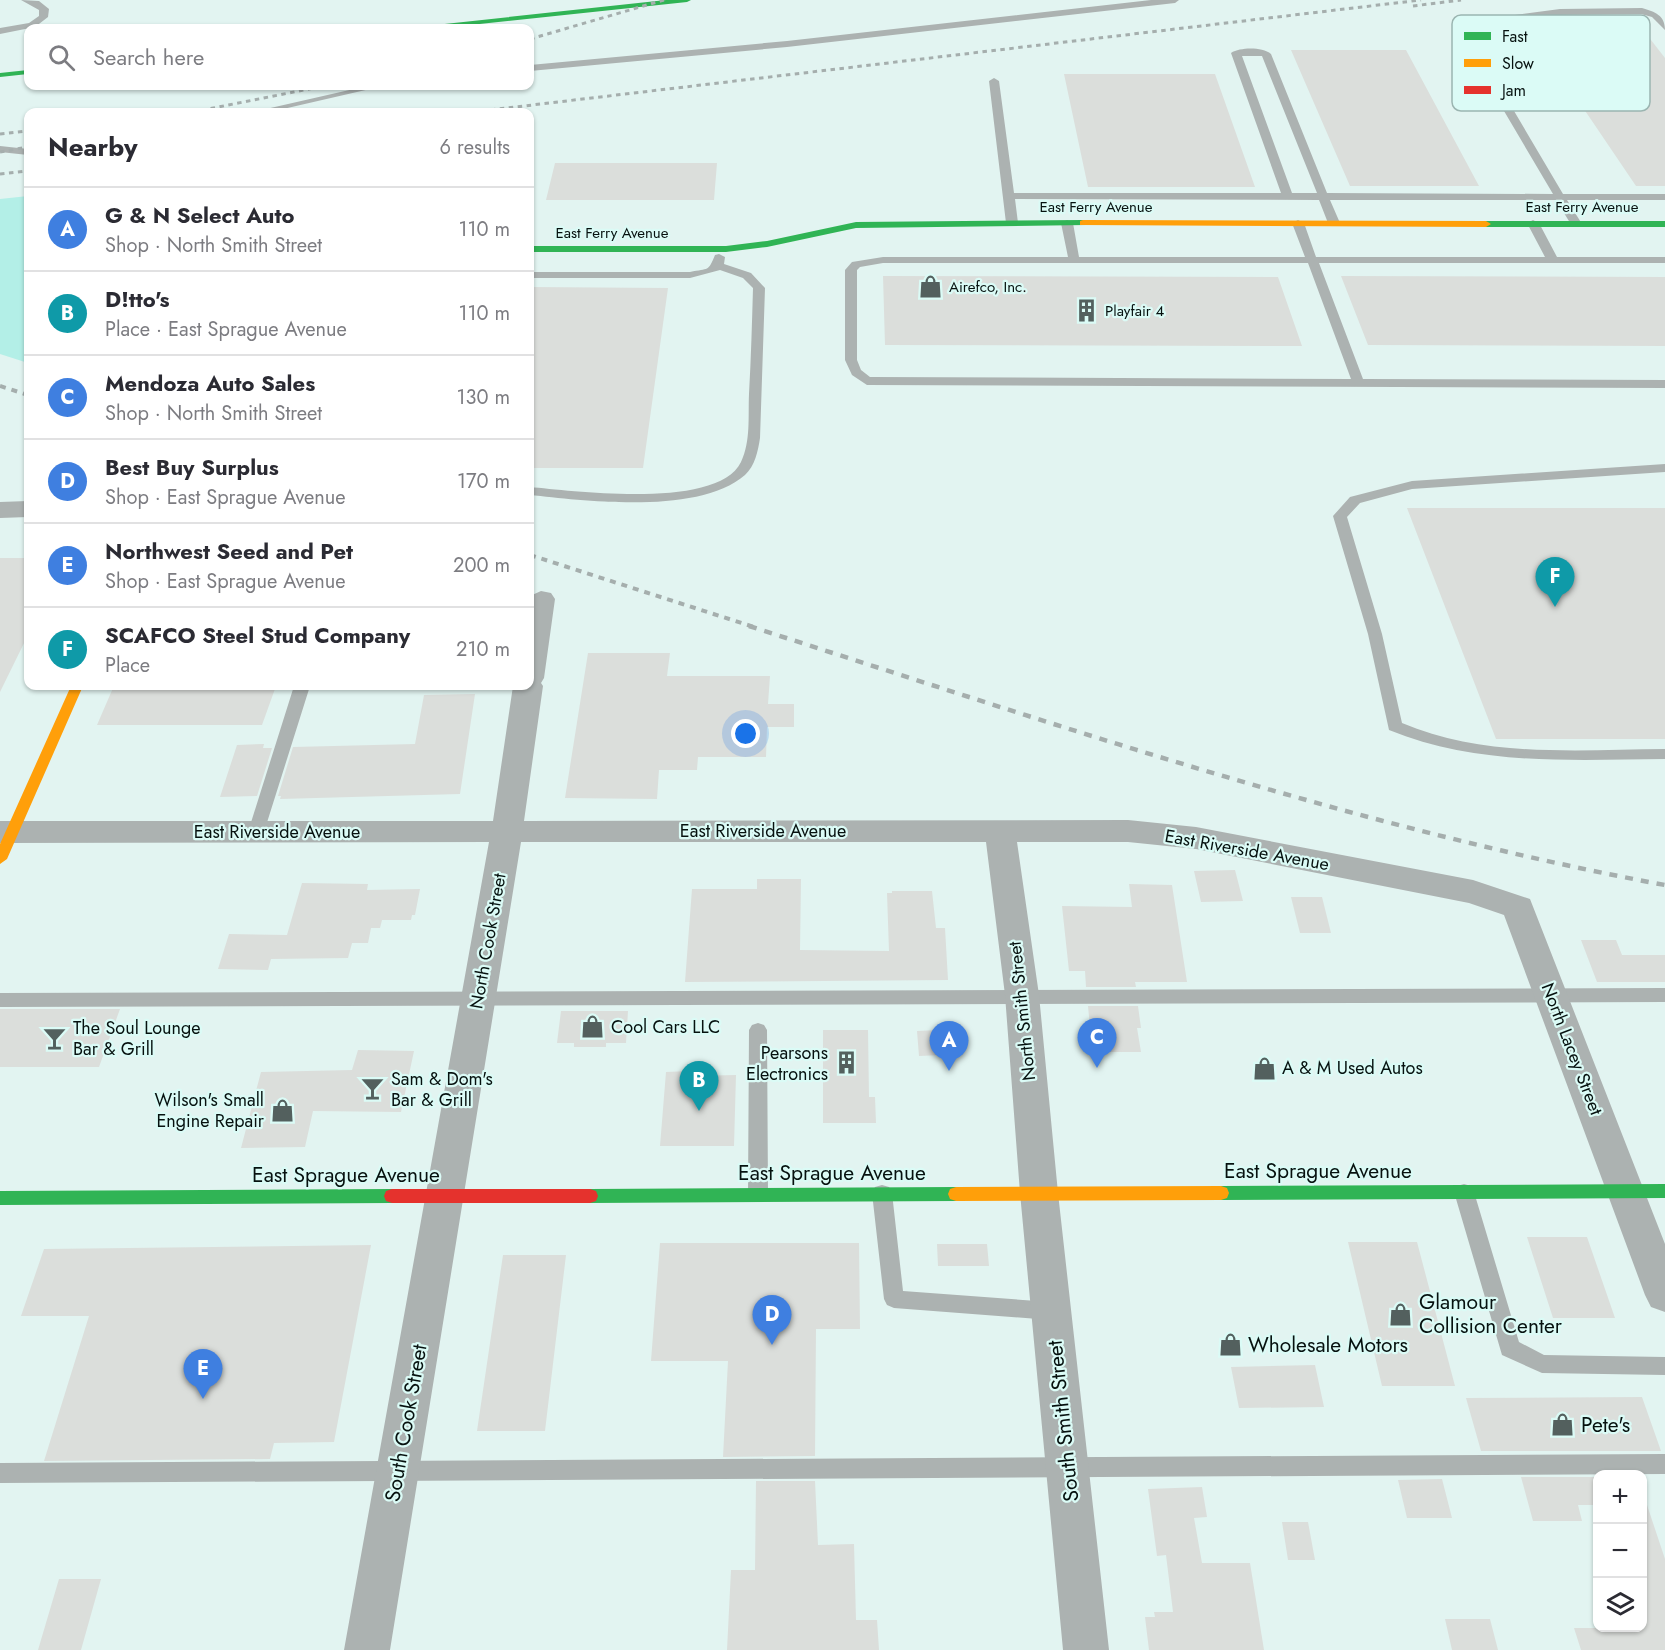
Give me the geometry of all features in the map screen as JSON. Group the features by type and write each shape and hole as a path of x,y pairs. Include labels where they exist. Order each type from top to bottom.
{"street":[{"path":"463,24 687,0"},
{"path":"0,75 24,72"},
{"name":"East Ferry Avenue","path":"534,249 719,249 767,244 856,225 1012,223 1665,224"},
{"path":"0,510 24,509"},
{"path":"534,649 541,599"},
{"path":"4,841 74,690"},
{"name":"North Cook Street","path":"445,1196 507,832 527,690"},
{"name":"North Smith Street","path":"1000,831 1022,995 1039,1193"},
{"name":"East Riverside Avenue","path":"4,841 256,832 1128,831 1196,838 1473,892 1518,907"},
{"name":"North Lacey Street","path":"1518,907 1665,1295"},
{"name":"East Sprague Avenue","path":"0,1198 1665,1191"},
{"name":"South Smith Street","path":"1039,1193 1086,1650"},
{"name":"South Cook Street","path":"367,1650 445,1196"}],"lane":[{"path":"25,0 36,3 44,9 43,17 33,24"},
{"path":"534,68 753,48 1175,0"},
{"path":"1538,15 1560,12 1642,11 1655,15 1665,27"},
{"path":"0,31 24,26"},
{"path":"1288,197 1236,53 1261,52 1266,54 1334,223"},
{"path":"994,81 1012,223"},
{"path":"276,108 360,90"},
{"path":"1509,111 1576,224"},
{"path":"0,149 24,152"},
{"path":"1009,196 1665,197"},
{"path":"1067,223 1074,260"},
{"path":"1298,223 1358,382"},
{"path":"1533,223 1553,260"},
{"path":"534,275 690,275 713,270 718,266 719,249"},
{"path":"1665,260 883,260 856,264 851,270 851,360 856,372 867,381 1665,384"},
{"path":"534,491 615,497 674,496 709,490 741,472 751,456 754,438 759,288 756,281 749,276 718,266"},
{"path":"1665,468 1412,485 1355,500 1340,516 1376,634 1388,705 1395,726 1407,732 1461,747 1561,754 1665,754"},
{"path":"256,832 301,690"},
{"path":"0,1000 1022,995 1665,995"},
{"path":"758,1030 758,1194"},
{"path":"1464,1192 1509,1348 1542,1364 1665,1366"},
{"path":"882,1193 894,1299 1051,1311"},
{"path":"0,1473 1665,1464"}],"shaded area":[{"path":"24,196 24,362 0,354 0,199"}],"building":[{"path":"1650,39 1665,58 1665,186 1636,186 1585,111 1650,111"},
{"path":"1291,50 1406,50 1479,186 1350,186"},
{"path":"1064,74 1215,74 1255,187 1088,187"},
{"path":"555,163 717,163 714,200 546,200"},
{"name":"Playfair 4","path":"883,276 1278,277 1302,346 885,345"},
{"path":"1341,276 1665,277 1665,346 1368,345"},
{"path":"534,287 668,288 643,468 534,468"},
{"path":"1407,508 1665,508 1665,739 1496,739"},
{"path":"0,558 24,558 24,643 0,692"},
{"path":"588,653 670,653 667,676 770,676 768,704 794,704 794,727 767,727 766,757 698,757 697,770 659,770 657,799 565,798"},
{"path":"112,690 275,690 262,725 97,725"},
{"path":"475,694 460,794 280,799 281,796 278,796 293,747 415,744 424,695"},
{"path":"264,744 263,748 272,748 257,796 220,797 237,745"},
{"path":"1235,870 1243,901 1201,902 1194,871"},
{"path":"757,879 801,879 800,950 889,951 887,893 932,891 936,928 945,928 948,980 685,982 692,889 757,889"},
{"path":"302,883 368,884 367,890 420,889 415,915 412,915 411,920 382,920 380,928 371,928 368,943 352,943 348,958 271,959 268,970 218,969 229,934 287,935"},
{"path":"1129,884 1172,885 1187,982 1135,982 1136,987 1086,987 1085,971 1069,971 1062,906 1132,907"},
{"path":"1291,897 1322,897 1331,933 1300,933"},
{"path":"1581,940 1616,940 1622,955 1665,955 1665,982 1597,982"},
{"path":"1088,1006 1138,1006 1141,1028 1137,1028 1141,1052 1109,1052 1105,1028 1090,1027"},
{"name":"The Soul Lounge Bar & Grill","path":"0,1009 120,1009 99,1067 0,1067"},
{"name":"Cool Cars LLC","path":"561,1011 628,1011 626,1043 606,1043 606,1047 574,1047 574,1043 557,1043"},
{"name":"Pearsons Electronics","path":"823,1030 868,1030 869,1097 875,1097 876,1123 823,1123"},
{"path":"940,1030 942,1055 919,1056 917,1031"},
{"path":"358,1050 414,1051 401,1112 313,1111 305,1147 241,1148 261,1072 352,1070"},
{"path":"689,1071 689,1076 736,1075 734,1146 660,1146 666,1072"},
{"path":"1527,1237 1587,1237 1615,1318 1553,1318"},
{"name":"Glamour Collision Center","path":"1348,1242 1417,1242 1455,1386 1382,1386"},
{"path":"660,1243 859,1243 860,1329 816,1329 815,1456 723,1457 728,1361 651,1361"},
{"path":"937,1244 987,1244 989,1266 938,1266"},
{"path":"371,1245 334,1442 274,1443 270,1459 44,1461 89,1316 21,1316 44,1249"},
{"path":"503,1255 566,1255 545,1431 477,1431"},
{"path":"1315,1365 1324,1407 1239,1408 1231,1367"},
{"name":"Pete's","path":"1642,1397 1661,1451 1481,1451 1466,1398"},
{"path":"1521,1477 1593,1477 1593,1505 1578,1505 1582,1521 1533,1521"},
{"path":"1442,1479 1452,1518 1407,1518 1398,1480"},
{"path":"756,1481 815,1481 818,1545 854,1544 856,1620 877,1620 879,1650 727,1650 731,1570 755,1570"},
{"path":"1202,1487 1207,1517 1194,1518 1202,1563 1250,1563 1264,1650 1149,1650 1145,1617 1155,1617 1154,1612 1173,1612 1166,1555 1157,1556 1148,1489"},
{"path":"1647,1505 1665,1559 1665,1650 1581,1650 1574,1628 1593,1628 1593,1632 1647,1632"},
{"path":"1282,1522 1308,1522 1315,1560 1288,1560"},
{"path":"59,1579 101,1579 81,1650 38,1650"},
{"path":"1445,1619 1490,1619 1498,1650 1452,1650"}],"railway":[{"path":"534,38 664,0"},
{"path":"507,108 1421,0"},
{"path":"1413,6 1461,0"},
{"path":"213,108 304,90"},
{"path":"0,134 24,131"},
{"path":"0,152 24,148"},
{"path":"0,174 24,171"},
{"path":"0,386 24,394"},
{"path":"534,556 754,627"},
{"path":"749,626 1089,735 1318,803 1432,834 1665,885"}],"traffic: fast":[{"path":"463,24 687,0"},
{"path":"0,75 24,72"},
{"path":"534,249 726,249 767,244 856,225 1083,223"},
{"path":"1486,224 1665,224"},
{"path":"1221,1193 1665,1191"},
{"path":"590,1196 956,1194"},
{"path":"0,1198 392,1196"}],"traffic: slow":[{"path":"1083,223 1486,224"},
{"path":"0,859 75,690"},
{"path":"956,1194 1221,1193"}],"traffic: jam":[{"path":"392,1196 590,1196"}],"place":[{"name":"Airefco, Inc.","path":"931,287"},
{"name":"Playfair 4","path":"1087,311"},
{"name":"SCAFCO Steel Stud Company","path":"1555,607"},
{"name":"Cool Cars LLC","path":"593,1027"},
{"name":"The Soul Lounge Bar & Grill","path":"55,1038"},
{"name":"Pearsons Electronics","path":"846,1063"},
{"name":"Mendoza Auto Sales","path":"1097,1068"},
{"name":"A & M Used Autos","path":"1264,1068"},
{"name":"G & N Select Auto","path":"949,1071"},
{"name":"Sam & Dom's Bar & Grill","path":"373,1089"},
{"name":"Wilson's Small Engine Repair","path":"282,1110"},
{"name":"D!tto's","path":"699,1111"},
{"name":"Glamour Collision Center","path":"1401,1314"},
{"name":"Best Buy Surplus","path":"772,1345"},
{"name":"Wholesale Motors","path":"1230,1345"},
{"name":"Northwest Seed and Pet","path":"203,1399"},
{"name":"Pete's","path":"1563,1425"}]}
